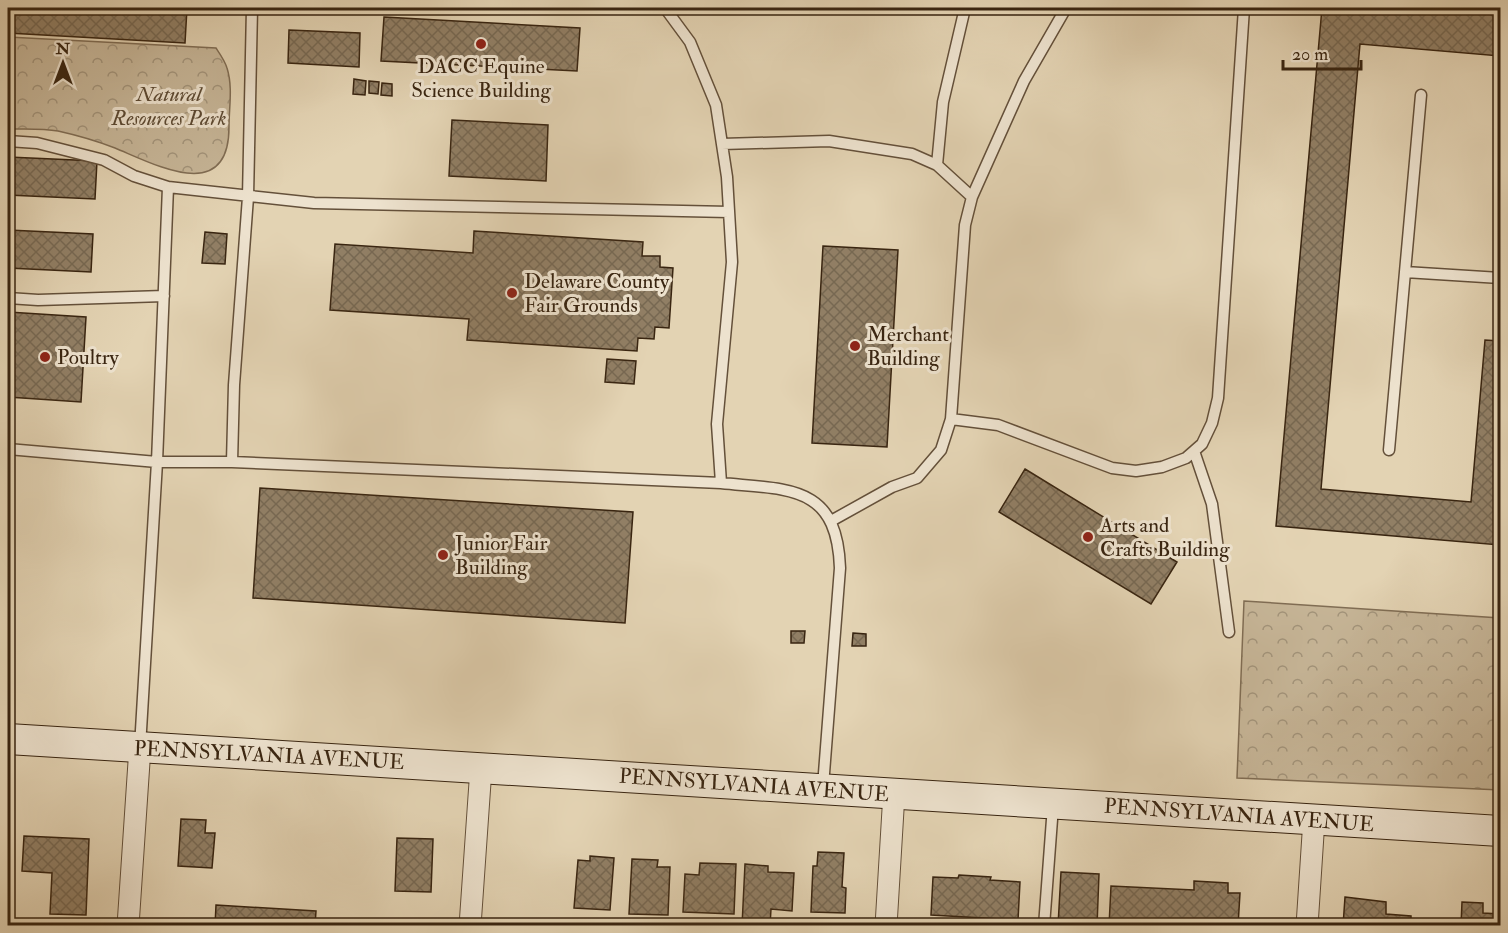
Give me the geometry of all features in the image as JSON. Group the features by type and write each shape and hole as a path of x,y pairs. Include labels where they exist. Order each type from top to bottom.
{"street":[{"name":"PENNSYLVANIA AVENUE","path":"8,739 1500,831"},
{"path":"128,926 140,747"},
{"path":"470,926 481,768"},
{"path":"886,926 894,793"},
{"path":"1307,926 1314,819"}],"lane":[{"path":"232,462 234,385 248,197 252,8"},
{"path":"665,8 690,42 716,105 727,177 732,262 717,424 721,483"},
{"path":"937,165 943,102 965,8"},
{"path":"831,521 892,487 917,478 940,450 951,419 965,225 972,196 1024,81 1066,8"},
{"path":"951,419 998,426 1112,468 1136,471 1162,467 1186,458 1202,444 1212,423 1218,398 1244,8"},
{"path":"1389,450 1421,95"},
{"path":"8,141 38,143 104,160 134,176 168,188 248,197 314,203 729,212"},
{"path":"722,144 829,141 912,154 937,165 972,196"},
{"path":"140,747 157,462 168,188"},
{"path":"1405,272 1500,278"},
{"path":"8,298 38,300 164,296"},
{"path":"8,449 157,462 232,462 721,483 797,493 814,501 831,521 839,545 840,568 822,789"},
{"path":"1194,451 1212,504 1229,632"},
{"path":"1044,926 1053,803"}],"green space":[{"name":"Natural Resources Park","path":"8,37 216,48 226,65 230,82 226,151 217,166 204,172 187,173 150,163 86,138 46,129 8,129"},
{"path":"1244,601 1500,618 1500,790 1237,778"}],"building":[{"path":"8,8 187,8 185,43 8,33"},
{"path":"1322,8 1420,8 1500,15 1500,56 1360,44 1321,489 1471,502 1485,340 1500,341 1500,545 1276,526"},
{"name":"DACC Equine Science Building","path":"384,17 580,28 577,71 381,61"},
{"path":"289,30 360,33 359,67 288,63"},
{"path":"354,79 366,81 365,95 353,94"},
{"path":"369,81 379,82 378,94 369,93"},
{"path":"382,83 392,84 392,96 381,95"},
{"path":"452,120 548,125 546,181 449,176"},
{"path":"8,157 97,161 95,199 8,195"},
{"path":"8,230 93,234 91,272 8,268"},
{"path":"474,231 643,242 642,256 660,256 660,267 673,268 669,328 655,327 654,339 638,338 637,351 467,340 469,319 330,310 335,244 473,253"},
{"path":"205,232 227,234 225,264 202,263"},
{"name":"Merchant Building","path":"823,246 898,250 887,447 812,443"},
{"name":"Poultry","path":"8,312 86,317 81,402 8,397"},
{"path":"607,359 636,361 634,384 605,382"},
{"name":"Arts and Crafts Building","path":"1025,469 1177,562 1151,604 999,512"},
{"name":"Junior Fair Building","path":"260,488 633,512 625,623 253,598"},
{"path":"791,631 805,631 804,643 791,643"},
{"path":"853,633 866,634 866,646 852,646"},
{"path":"181,819 206,820 205,833 215,833 212,868 178,866"},
{"path":"24,836 89,839 86,915 50,914 52,873 22,871"},
{"path":"397,838 433,839 431,892 395,891"},
{"path":"818,852 844,853 842,887 846,888 845,913 811,912 813,866 817,866"},
{"path":"590,856 614,858 610,910 574,908 578,860 590,861"},
{"path":"632,859 658,860 657,867 670,867 668,915 629,914"},
{"path":"700,863 736,864 734,914 683,912 685,874 699,875"},
{"path":"745,864 768,866 768,872 794,873 792,911 771,909 770,926 742,926"},
{"path":"1061,872 1099,874 1097,926 1058,926"},
{"path":"959,875 1020,882 1018,920 931,915 933,877 958,878"},
{"path":"1194,881 1228,883 1228,893 1240,893 1238,926 1109,926 1111,886 1194,890"},
{"path":"1345,897 1386,902 1386,914 1411,916 1411,926 1343,926"},
{"path":"1462,902 1483,903 1483,913 1500,914 1500,926 1461,926"},
{"path":"216,905 316,911 315,926 215,926"}],"place":[{"name":"DACC Equine Science Building","path":"481,44"},
{"name":"Delaware County Fair Grounds","path":"512,293"},
{"name":"Merchant Building","path":"855,346"},
{"name":"Poultry","path":"45,357"},
{"name":"Arts and Crafts Building","path":"1088,537"},
{"name":"Junior Fair Building","path":"443,555"}]}
